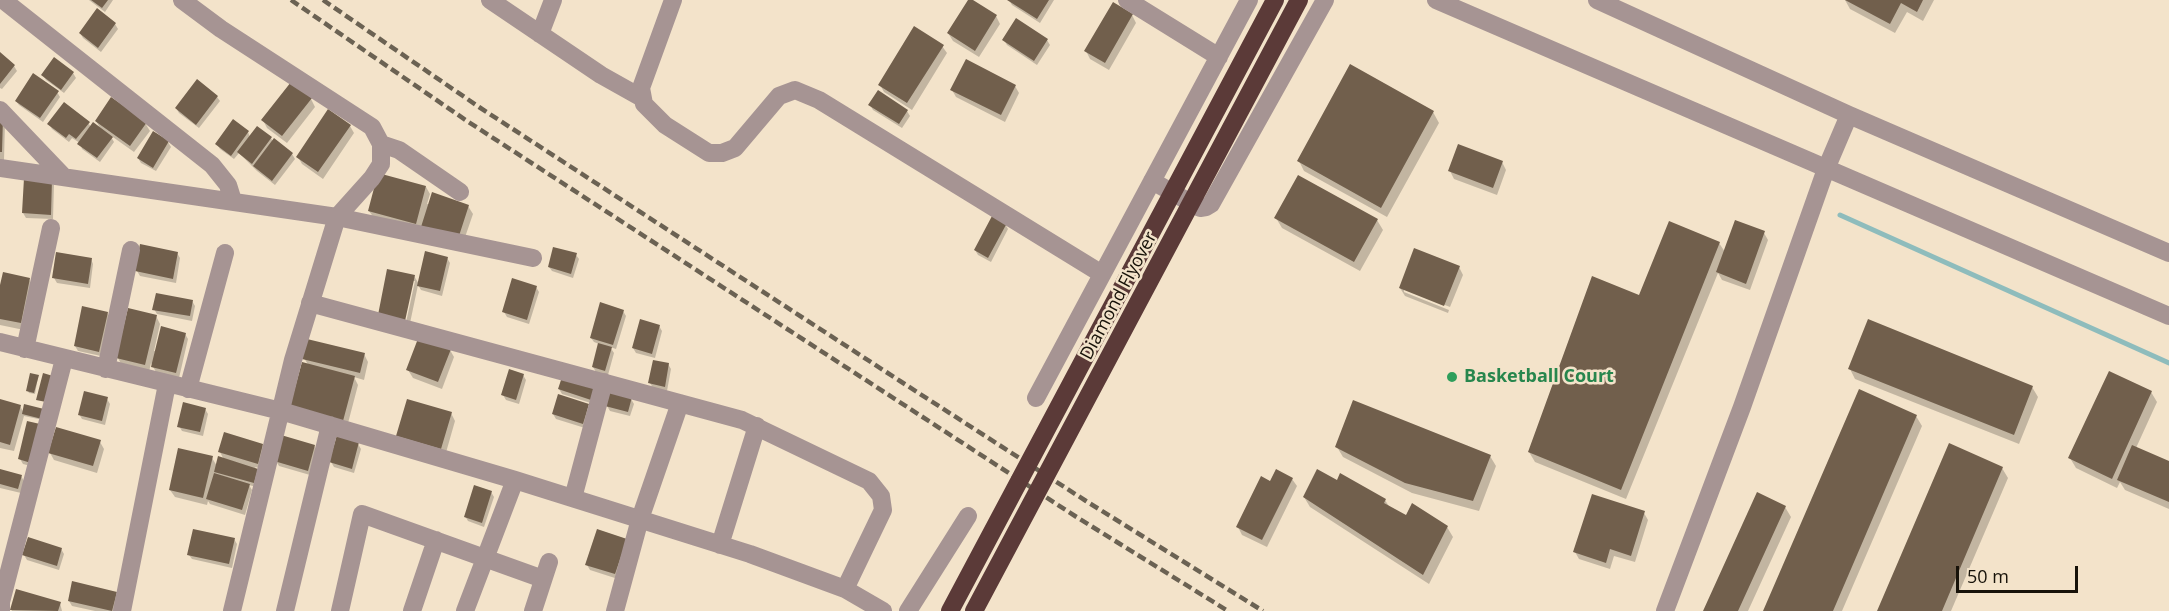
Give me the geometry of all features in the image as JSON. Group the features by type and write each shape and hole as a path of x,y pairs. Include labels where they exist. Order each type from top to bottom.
{"highway":[{"name":"Diamond Flyover","path":"950,611 1275,0"},
{"name":"Diamond Flyover","path":"974,611 1299,0"}],"street":[{"path":"3,0 212,165 228,185 233,201"},
{"path":"182,0 221,29 372,127 381,144 381,164 372,178 337,217 293,360 232,611"},
{"path":"490,0 602,75 642,98"},
{"path":"540,34 553,0"},
{"path":"673,0 641,88 644,104 665,125 709,153 722,153 735,148 779,96 795,90 819,100 1102,274"},
{"path":"1126,0 1219,57"},
{"path":"1036,398 1249,0"},
{"path":"1152,181 1200,208 1211,204 1325,0"},
{"path":"1436,0 2169,316"},
{"path":"1597,0 1849,115 2169,253"},
{"path":"0,110 63,176"},
{"path":"1665,611 1742,407 1826,169 1849,115"},
{"path":"381,144 399,150 460,192"},
{"path":"0,168 337,217 533,258"},
{"path":"26,349 51,228"},
{"path":"106,369 131,250"},
{"path":"188,389 225,253"},
{"path":"310,303 742,420 869,481 881,496 883,510 845,589"},
{"path":"0,342 280,411 515,480 720,544 845,589 883,611"},
{"path":"1,611 1,602 64,359"},
{"path":"573,498 604,382"},
{"path":"122,611 167,384"},
{"path":"615,611 640,519 680,403"},
{"path":"285,611 330,425"},
{"path":"720,544 757,426"},
{"path":"465,611 515,480"},
{"path":"340,611 362,514 486,558 546,570 533,611"},
{"path":"908,611 968,516"},
{"path":"412,611 436,540"}],"building":[{"path":"91,0 108,0 102,8"},
{"path":"968,0 973,0 997,15 975,51 947,33"},
{"path":"1007,0 1049,0 1037,19"},
{"path":"1845,0 1923,0 1917,12 1901,3 1890,24"},
{"path":"1113,2 1133,14 1105,63 1084,51"},
{"path":"97,8 116,23 98,48 79,33"},
{"path":"1016,18 1048,39 1034,61 1002,40"},
{"path":"914,26 944,45 907,103 878,85"},
{"path":"0,52 15,65 0,84"},
{"path":"54,57 74,72 61,90 41,75"},
{"path":"966,59 1016,85 1001,115 950,90"},
{"path":"1350,64 1434,111 1381,208 1297,161"},
{"path":"33,73 59,91 40,118 15,101"},
{"path":"197,79 218,96 196,125 175,108"},
{"path":"291,82 312,98 282,136 261,120"},
{"path":"878,90 908,110 899,124 868,105"},
{"path":"111,97 147,122 130,146 95,121"},
{"path":"64,102 90,122 76,139 69,134 66,138 47,124"},
{"path":"328,109 351,125 318,172 296,157"},
{"path":"0,117 3,117 2,152 0,152"},
{"path":"233,119 249,131 231,156 215,144"},
{"path":"93,122 113,137 97,158 77,144"},
{"path":"257,126 272,137 252,164 237,152"},
{"path":"153,131 169,141 153,168 137,158"},
{"path":"274,138 293,153 272,181 253,166"},
{"path":"1458,144 1503,161 1493,188 1448,171"},
{"path":"378,173 426,186 416,224 368,211"},
{"path":"1298,175 1378,219 1354,262 1274,218"},
{"path":"24,178 52,179 51,215 22,213"},
{"path":"432,192 469,205 458,239 421,227"},
{"path":"992,216 1007,223 988,258 974,250"},
{"path":"1735,220 1765,231 1746,284 1716,272"},
{"path":"1669,221 1720,242 1621,490 1528,452 1592,276 1639,295"},
{"path":"140,244 178,252 173,279 135,271"},
{"path":"553,247 577,253 571,274 548,267"},
{"path":"1414,248 1460,266 1444,306 1399,288"},
{"path":"425,251 448,257 440,291 417,286"},
{"path":"56,252 92,258 88,284 52,278"},
{"path":"387,269 415,275 405,321 378,315"},
{"path":"3,272 30,278 21,323 0,319 0,285"},
{"path":"512,278 537,286 527,320 502,312"},
{"path":"156,293 193,300 190,316 152,310"},
{"path":"600,302 624,310 613,345 590,338"},
{"path":"82,306 108,312 99,352 74,346"},
{"path":"128,308 157,315 145,365 116,358"},
{"path":"640,319 660,325 652,354 632,348"},
{"path":"1868,319 2033,386 2014,435 1848,369"},
{"path":"161,326 186,333 176,373 151,367"},
{"path":"419,336 451,349 438,382 406,370"},
{"path":"307,339 365,353 360,373 302,359"},
{"path":"598,343 612,347 605,371 592,367"},
{"path":"653,360 669,363 665,387 648,383"},
{"path":"302,362 355,376 343,421 290,406"},
{"path":"509,369 524,374 516,400 501,395"},
{"path":"2109,371 2152,391 2112,479 2068,458"},
{"path":"30,373 39,375 34,393 26,391"},
{"path":"43,373 53,376 46,402 36,400"},
{"path":"563,374 596,384 591,400 558,389"},
{"path":"1859,389 1917,415 1833,611 1763,611"},
{"path":"84,391 108,397 102,421 78,415"},
{"path":"609,392 632,397 628,412 605,406"},
{"path":"558,394 589,404 583,424 552,414"},
{"path":"0,399 21,405 10,445 0,442"},
{"path":"407,399 452,412 441,449 396,436"},
{"path":"1353,400 1491,455 1473,501 1405,483 1335,447"},
{"path":"183,402 206,408 200,432 177,427"},
{"path":"24,404 44,409 42,419 22,414"},
{"path":"27,421 40,424 31,463 18,459"},
{"path":"56,427 101,440 93,466 48,453"},
{"path":"224,432 263,444 258,464 218,452"},
{"path":"281,435 315,445 308,471 274,461"},
{"path":"337,435 359,442 352,469 329,462"},
{"path":"1949,443 2003,467 1942,611 1877,611"},
{"path":"2132,445 2169,461 2169,502 2117,480"},
{"path":"178,448 213,456 203,498 169,490"},
{"path":"218,456 258,469 254,483 214,472"},
{"path":"0,469 22,475 18,489 0,484"},
{"path":"1276,469 1293,478 1262,540 1236,527 1261,476 1270,481"},
{"path":"1317,469 1337,480 1340,473 1386,499 1384,503 1406,515 1412,503 1448,526 1423,575 1303,497"},
{"path":"214,473 250,484 242,510 206,499"},
{"path":"474,485 492,491 482,523 464,517"},
{"path":"1757,492 1786,506 1738,611 1703,611"},
{"path":"1592,494 1645,511 1631,556 1610,549 1606,563 1573,552"},
{"path":"193,529 235,538 229,564 187,555"},
{"path":"597,529 627,539 615,574 585,565"},
{"path":"28,537 62,548 57,566 22,555"},
{"path":"72,581 117,592 112,611 68,601"},
{"path":"16,589 61,602 58,611 10,610"}],"waterway":[{"path":"1840,215 2169,363"}],"railway":[{"path":"291,0 467,121 1075,516 1228,611"},
{"path":"323,0 479,107 900,381 1086,501 1263,611"}],"place":[{"name":"Basketball Court","path":"1452,377"}]}
